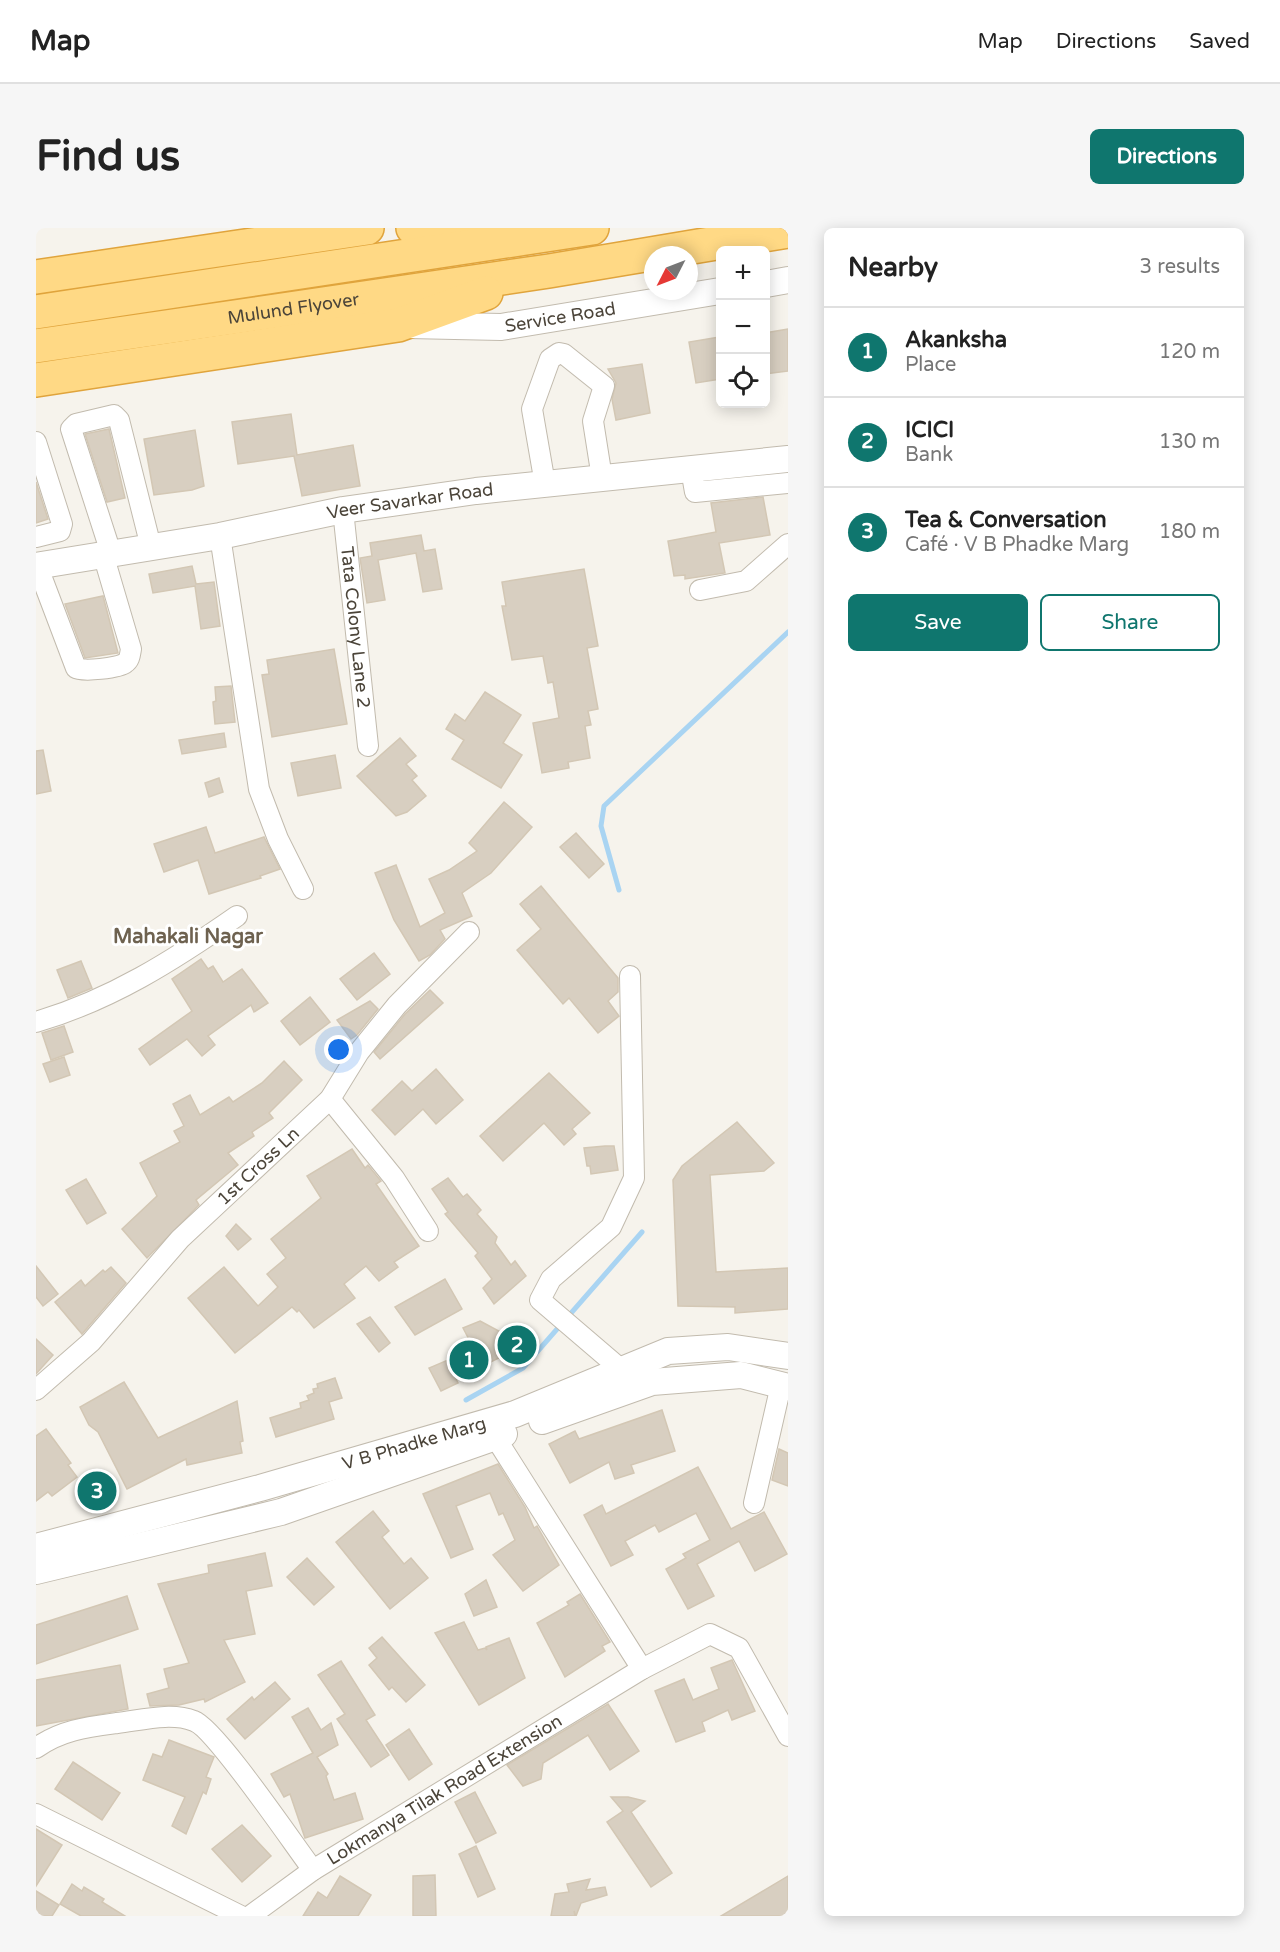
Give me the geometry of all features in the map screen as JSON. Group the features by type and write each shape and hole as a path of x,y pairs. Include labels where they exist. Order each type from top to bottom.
{"highway":[{"path":"36,277 366,228"},
{"path":"413,228 546,236 592,228"},
{"path":"36,380 398,325 549,271 788,231"},
{"name":"Mulund Flyover","path":"36,312 546,236"},
{"name":"Mulund Flyover","path":"36,346 549,271"}],"street":[{"path":"770,283 788,280"},
{"name":"Service Road","path":"398,325 501,327 716,292"},
{"path":"545,484 532,409 550,359 559,353 564,354 604,386 593,421 602,478"},
{"path":"36,566 76,668 82,671 122,665 130,658 131,649 107,554 71,429 76,424 114,415 119,420 151,547"},
{"path":"36,442 62,524 60,531 68,560"},
{"name":"Veer Savarkar Road","path":"36,566 220,536 343,510 602,478 748,476 788,459"},
{"path":"748,476 788,483"},
{"name":"Tata Colony Lane 2","path":"343,510 368,746"},
{"path":"36,537 60,531"},
{"path":"220,536 259,789 278,838 303,889"},
{"path":"700,590 746,581 788,544"},
{"path":"36,1022 76,1010 148,975 237,916"},
{"name":"1st Cross Ln","path":"36,1390 91,1342 180,1239 330,1099 359,1052 397,1005 469,932"},
{"path":"625,1381 579,1331 540,1300 551,1279 611,1227 634,1178 630,976"},
{"path":"330,1099 394,1178 428,1231"},
{"name":"V B Phadke Marg","path":"36,1571 281,1512 493,1429 625,1381 668,1351 728,1347 788,1356"},
{"name":"V B Phadke Marg","path":"625,1381 652,1382 741,1375 785,1386"},
{"path":"754,1503 785,1386"},
{"path":"493,1429 642,1669"},
{"name":"V B Phadke Marg","path":"36,1547 493,1429"},
{"name":"Lokmanya Tilak Road Extension","path":"250,1916 313,1870 642,1669 710,1634 739,1648 788,1736"},
{"path":"36,1748 50,1738 69,1730 153,1718 179,1717 196,1721 216,1740 313,1870"},
{"path":"36,1814 241,1916"}],"building":[{"path":"788,329 788,371 770,373 770,332"},
{"path":"716,338 716,380 696,383 689,342"},
{"path":"642,364 650,413 616,420 612,399 616,383 608,369"},
{"path":"291,414 297,455 353,445 360,486 302,496 294,456 238,464 232,422"},
{"path":"109,429 125,498 107,502 85,434"},
{"path":"195,430 204,486 192,490 154,495 144,439"},
{"path":"36,482 48,519 36,523"},
{"path":"763,497 770,535 719,543 725,573 685,579 685,575 674,576 668,541 716,532 711,503"},
{"path":"421,535 424,551 435,549 442,589 423,592 416,553 378,560 385,600 367,603 360,558 372,556 370,543"},
{"path":"192,566 196,584 214,582 220,626 201,629 195,586 153,593 149,574"},
{"path":"584,569 598,646 587,648 598,709 588,711 591,725 585,726 590,758 568,762 569,768 542,773 533,723 559,718 553,682 548,683 543,656 512,660 502,606 506,606 502,582"},
{"path":"103,596 118,653 85,658 65,604"},
{"path":"334,649 347,724 272,737 262,675 269,674 267,660"},
{"path":"231,686 235,722 215,724 213,702 216,701 215,687"},
{"path":"485,692 521,715 503,743 522,755 501,788 452,759 464,740 446,729 455,714 465,721"},
{"path":"224,733 226,747 182,754 179,740"},
{"path":"400,738 416,756 406,764 417,776 412,780 426,796 407,812 396,816 357,776"},
{"path":"43,750 51,791 36,794 36,751"},
{"path":"335,755 341,788 298,796 291,763"},
{"path":"219,778 223,792 209,797 205,783"},
{"path":"504,802 532,827 491,873 462,893 472,916 440,930 445,939 430,955 419,961 394,920 375,873 396,865 420,927 445,913 429,879 449,870 477,851 469,843"},
{"path":"206,827 215,853 264,837 280,869 260,876 261,878 209,894 198,860 164,872 154,844"},
{"path":"576,833 604,864 589,878 560,847"},
{"path":"541,886 618,978 618,992 608,1001 619,1016 598,1033 569,998 563,1004 517,950 541,929 520,904"},
{"path":"374,953 390,974 357,1000 340,979"},
{"path":"201,959 208,969 213,966 223,982 242,969 268,1003 254,1012 251,1005 208,1036 215,1045 202,1056 187,1039 150,1065 139,1049 192,1011 172,979"},
{"path":"81,961 92,988 68,998 57,970"},
{"path":"430,990 443,1003 380,1059 374,1052 405,1014"},
{"path":"310,997 330,1022 300,1045 281,1021"},
{"path":"370,1001 378,1009 351,1039 337,1020"},
{"path":"64,1026 73,1052 51,1060 42,1033"},
{"path":"64,1057 70,1075 50,1082 43,1064"},
{"path":"284,1061 302,1080 269,1113 273,1118 252,1132 254,1136 228,1153 238,1165 196,1200 199,1205 147,1258 122,1229 157,1196 140,1163 180,1142 174,1131 184,1126 173,1104 190,1095 200,1115 229,1097 233,1102 262,1083"},
{"path":"436,1069 463,1100 436,1124 423,1109 395,1135 372,1110 402,1081 412,1091"},
{"path":"549,1073 590,1113 572,1129 576,1134 564,1145 544,1123 503,1161 480,1136"},
{"path":"737,1122 774,1163 764,1171 710,1175 716,1272 788,1268 788,1309 735,1313 735,1307 678,1306 673,1180 682,1166"},
{"path":"614,1146 618,1170 591,1174 584,1148"},
{"path":"352,1149 365,1168 368,1165 381,1181 376,1184 419,1246 394,1262 398,1267 379,1281 366,1266 344,1284 355,1298 314,1328 299,1310 297,1312 292,1307 235,1353 188,1298 224,1267 258,1306 278,1287 267,1274 286,1258 271,1239 321,1198 307,1176"},
{"path":"448,1178 463,1197 467,1194 481,1210 477,1214 497,1237 495,1243 511,1265 515,1261 526,1276 494,1304 483,1288 492,1279 475,1256 478,1253 445,1214 448,1212 432,1189"},
{"path":"86,1179 106,1213 87,1224 66,1190"},
{"path":"236,1224 251,1239 238,1250 226,1236"},
{"path":"36,1266 58,1294 43,1306 36,1297"},
{"path":"111,1267 126,1283 82,1334 55,1302 81,1280 85,1286 103,1270 105,1272"},
{"path":"445,1279 462,1309 415,1335 395,1307"},
{"path":"370,1317 390,1343 379,1352 357,1324"},
{"path":"480,1321 506,1335 511,1333 517,1349 456,1379 458,1383 441,1391 429,1368 474,1349 463,1328"},
{"path":"36,1339 53,1355 36,1374"},
{"path":"335,1378 342,1398 329,1402 334,1419 276,1437 270,1418 301,1408 300,1403 309,1400 307,1396 314,1393 313,1389 318,1388 317,1384"},
{"path":"124,1382 158,1438 237,1401 243,1441 240,1442 242,1453 187,1465 186,1459 127,1489 98,1432 89,1425 80,1407"},
{"path":"662,1410 675,1451 631,1465 634,1473 615,1479 609,1462 570,1483 549,1444 575,1431 579,1439"},
{"path":"46,1429 71,1463 68,1465 77,1477 52,1496 48,1492 36,1501 36,1436"},
{"path":"779,1449 788,1453 788,1486 772,1480"},
{"path":"498,1464 525,1507 534,1528 537,1526 559,1565 523,1591 493,1555 515,1540 503,1513 499,1515 490,1493 456,1506 473,1549 451,1558 423,1494"},
{"path":"698,1467 731,1529 764,1512 787,1554 755,1571 739,1541 697,1564 714,1596 688,1609 666,1569 686,1558 683,1554 710,1540 696,1513 659,1532 655,1525 625,1541 633,1555 611,1566 584,1515 602,1505 606,1514"},
{"path":"373,1511 389,1531 382,1537 404,1564 411,1558 428,1578 390,1609 336,1542"},
{"path":"265,1553 272,1586 246,1591 255,1634 224,1640 245,1682 205,1702 204,1699 179,1705 150,1706 147,1694 169,1688 164,1669 189,1663 158,1584 209,1573 208,1565"},
{"path":"307,1558 334,1587 314,1605 287,1577"},
{"path":"486,1580 497,1607 474,1616 465,1594"},
{"path":"580,1594 610,1642 602,1646 605,1651 565,1677 537,1623 569,1605 567,1602"},
{"path":"127,1596 138,1629 36,1664 36,1625"},
{"path":"464,1622 478,1650 485,1648 487,1650 486,1647 509,1638 525,1678 479,1705 435,1633"},
{"path":"382,1637 425,1685 406,1702 392,1687 389,1690 369,1665 377,1658 369,1648"},
{"path":"732,1660 755,1711 732,1720 728,1710 702,1722 705,1731 676,1742 655,1691 684,1679 693,1700 719,1689 711,1668"},
{"path":"341,1661 375,1715 366,1720 389,1755 371,1767 337,1719 345,1714 318,1675"},
{"path":"120,1665 128,1709 36,1726 36,1680"},
{"path":"275,1682 290,1699 245,1739 227,1719 252,1697 254,1700"},
{"path":"608,1704 639,1751 610,1770 588,1735 543,1763 541,1779 523,1786 507,1765"},
{"path":"308,1708 321,1730 331,1723 338,1745 317,1757 328,1774 326,1776 334,1800 355,1793 363,1819 305,1838 290,1794 284,1797 271,1774 313,1753 292,1717"},
{"path":"409,1729 432,1764 409,1780 386,1745"},
{"path":"169,1740 214,1757 206,1777 211,1779 206,1794 203,1792 186,1834 172,1826 185,1797 143,1780 153,1754 162,1757"},
{"path":"73,1762 120,1793 102,1820 55,1789"},
{"path":"475,1792 496,1833 476,1843 455,1802"},
{"path":"611,1797 628,1797 645,1801 631,1812 672,1873 651,1887 607,1822 623,1811"},
{"path":"242,1825 271,1856 242,1882 212,1849"},
{"path":"36,1829 62,1845 36,1886"},
{"path":"476,1846 495,1889 478,1897 459,1854"},
{"path":"435,1875 436,1916 413,1916 413,1876"},
{"path":"340,1876 371,1895 358,1916 303,1916 318,1892 327,1898"},
{"path":"788,1876 788,1916 721,1916"},
{"path":"590,1879 586,1890 605,1887 607,1895 581,1903 576,1916 574,1911 575,1916 551,1916 555,1894 569,1892 567,1884"},
{"path":"72,1884 82,1891 84,1887 104,1899 102,1902 125,1916 81,1916 60,1904"},
{"path":"36,1891 59,1905 52,1916 36,1916"}],"waterway":[{"path":"619,890 601,826 604,806 788,632"},
{"path":"466,1400 523,1368 642,1232"}],"place":[{"name":"ICICI","path":"517,1345"},
{"name":"Akanksha","path":"469,1360"},
{"name":"Tea & Conversation","path":"97,1491"}],"district":[{"name":"Mahakali Nagar","path":"188,937"}]}
